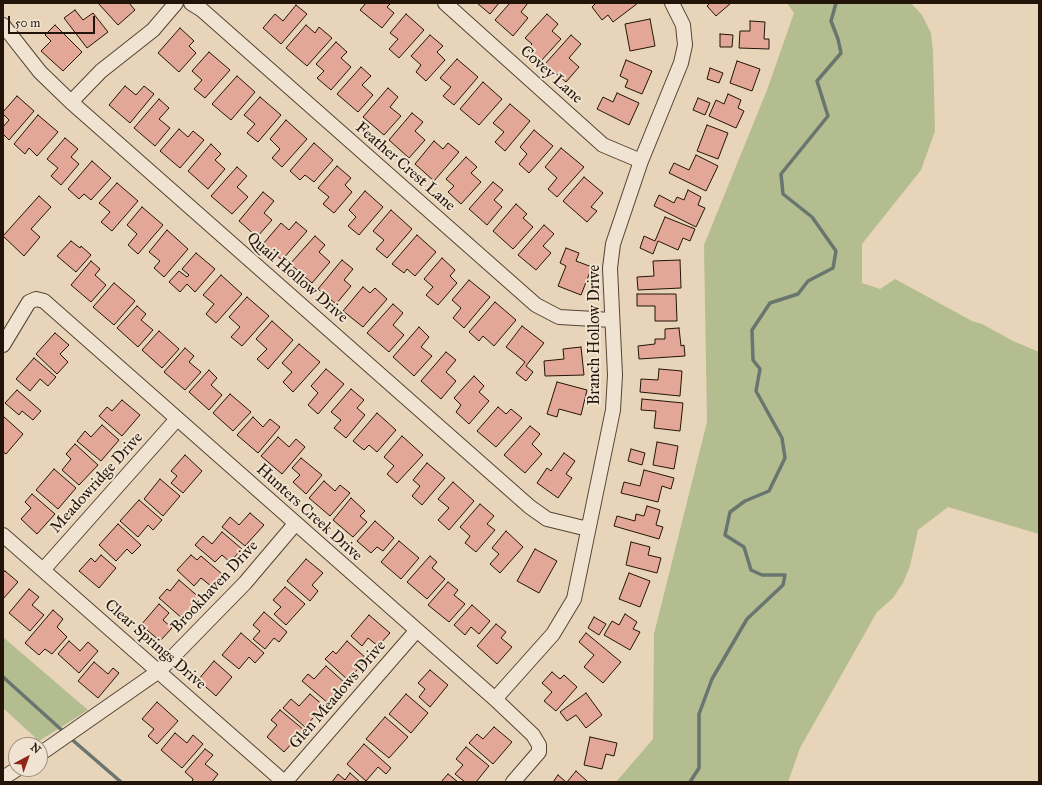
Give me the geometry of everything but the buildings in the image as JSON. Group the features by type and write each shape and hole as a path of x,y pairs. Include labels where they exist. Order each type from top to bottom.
{"street":[{"path":"71,102 101,71 153,30 176,3"},
{"name":"Feather Crest Lane","path":"191,3 208,15 536,305 559,317 612,320"},
{"name":"Covey Lane","path":"445,3 603,145 640,161"},
{"name":"Branch Hollow Drive","path":"495,699 553,634 574,599 613,410 615,374 610,268 613,244 640,161 681,63 685,45 683,25 672,3"},
{"name":"Quail Hollow Drive","path":"3,25 40,72 71,102 530,507 547,519 588,529"},
{"name":"Hunters Creek Drive","path":"3,345 24,307 29,302 36,300 44,301 495,699 533,735 539,745 538,752 513,782"},
{"name":"Meadowridge Drive","path":"43,570 177,419"},
{"name":"Brookhaven Drive","path":"48,749 159,672 245,583 296,524"},
{"name":"Clear Springs Drive","path":"3,535 284,782"},
{"name":"Glen Meadows Drive","path":"284,782 417,630"}],"green space":[{"path":"787,3 911,3 922,15 931,33 933,51 935,131 921,170 862,244 862,283 880,289 895,279 972,321 982,324 1013,341 1039,352 1039,534 948,507 918,530 910,566 903,583 893,598 877,612 800,748 788,782 616,782 653,739 654,634 707,422 704,245 767,90 794,13"},
{"path":"3,637 88,710 45,737 35,737 3,708"}],"waterway":[{"path":"690,782 699,768 699,714 712,679 747,619 783,585 785,575 762,575 751,570 744,547 725,535 730,512 745,501 769,491 785,458 782,438 756,391 760,369 753,360 752,330 770,303 798,294 808,281 833,268 836,251 812,217 783,194 781,174 828,116 817,81 841,53 838,39 831,21 836,3"},
{"path":"3,677 65,733"},
{"path":"69,737 121,782"}]}
